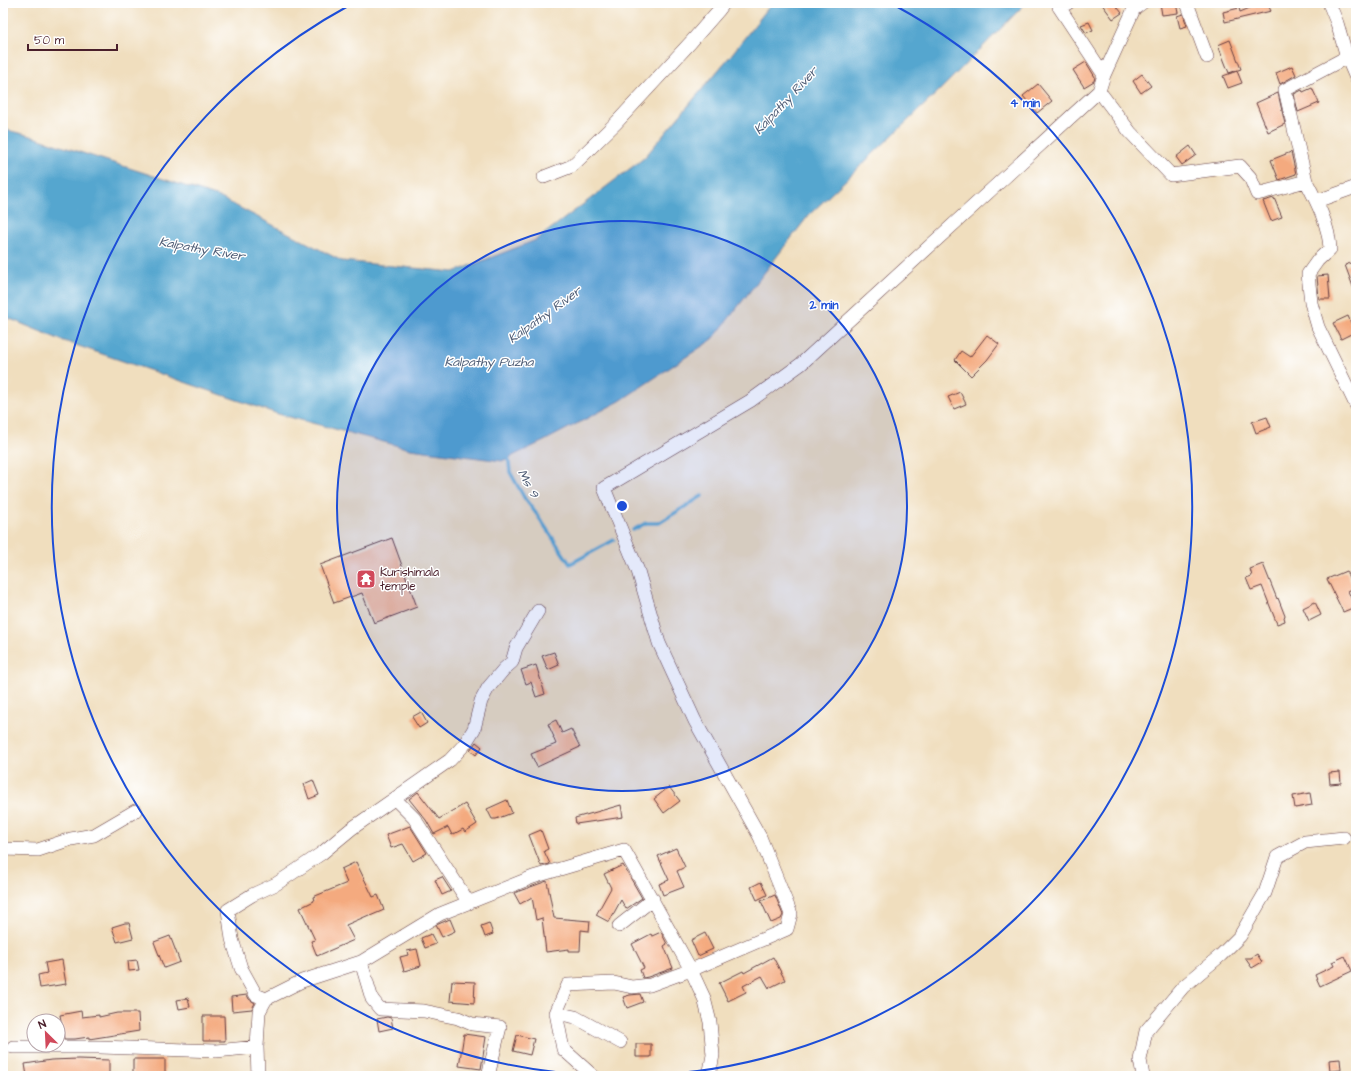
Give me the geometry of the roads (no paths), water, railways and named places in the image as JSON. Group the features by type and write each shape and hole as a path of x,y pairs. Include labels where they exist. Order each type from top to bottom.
{"street":[{"path":"544,177 572,166 616,123 718,12 724,3"},
{"path":"1068,3 1059,7 1104,75"},
{"path":"593,1076 563,1049 556,1013 568,985 614,983 632,987 650,985 691,970 787,930 791,914 760,837 695,721 659,643 638,571 604,488 750,401 801,364 1099,91 1104,75 1134,9 1142,3"},
{"path":"1187,3 1207,57"},
{"path":"1329,3 1352,56 1356,78"},
{"path":"1352,56 1285,90 1306,181 1317,201 1330,238 1330,249 1318,260 1308,274 1311,303 1318,327 1356,404"},
{"path":"1099,91 1130,132 1170,175 1240,166 1250,177 1257,194 1306,181"},
{"path":"1317,201 1356,187"},
{"path":"266,999 256,995 241,968 232,939 228,910 252,895 276,884 291,874 322,853 351,829 450,760 464,745 474,729 481,702 488,688 504,668 512,662 516,648 538,611"},
{"path":"395,799 414,818 469,903"},
{"path":"3,849 38,850 71,839 94,835 135,812"},
{"path":"1143,1076 1140,1060 1146,1031 1183,987 1221,956 1240,936 1265,893 1277,857 1305,842 1344,838"},
{"path":"258,1076 257,1047 259,1012 266,999 302,981 361,962 440,914 533,877 624,850 653,899 691,970 704,998 710,1022 713,1055 709,1076"},
{"path":"619,926 653,899"},
{"path":"361,962 372,999 380,1009 424,1011 458,1018 472,1024 500,1027 488,1076"},
{"path":"556,1013 576,1017 620,1042"},
{"path":"13,1046 216,1051 257,1047"}],"water":[{"name":"Kalpathy Puzha","path":"772,3 1026,3 941,89 809,215 713,339 620,401 544,441 502,461 410,449 278,414 61,340 3,316 3,129 27,135 219,197 342,261 454,272 536,240 644,158 731,55"}],"waterway":[{"name":"Ms 9","path":"508,453 510,472 525,499 570,564 614,540"},
{"name":"Ms 9","path":"633,530 646,523 659,523 702,496"}],"place":[{"name":"Kurishimala temple","path":"366,579"}],"water label":[{"name":"Kalpathy River","path":"785,100"},
{"name":"Kalpathy River","path":"202,248"},
{"name":"Kalpathy River","path":"544,314"}]}
